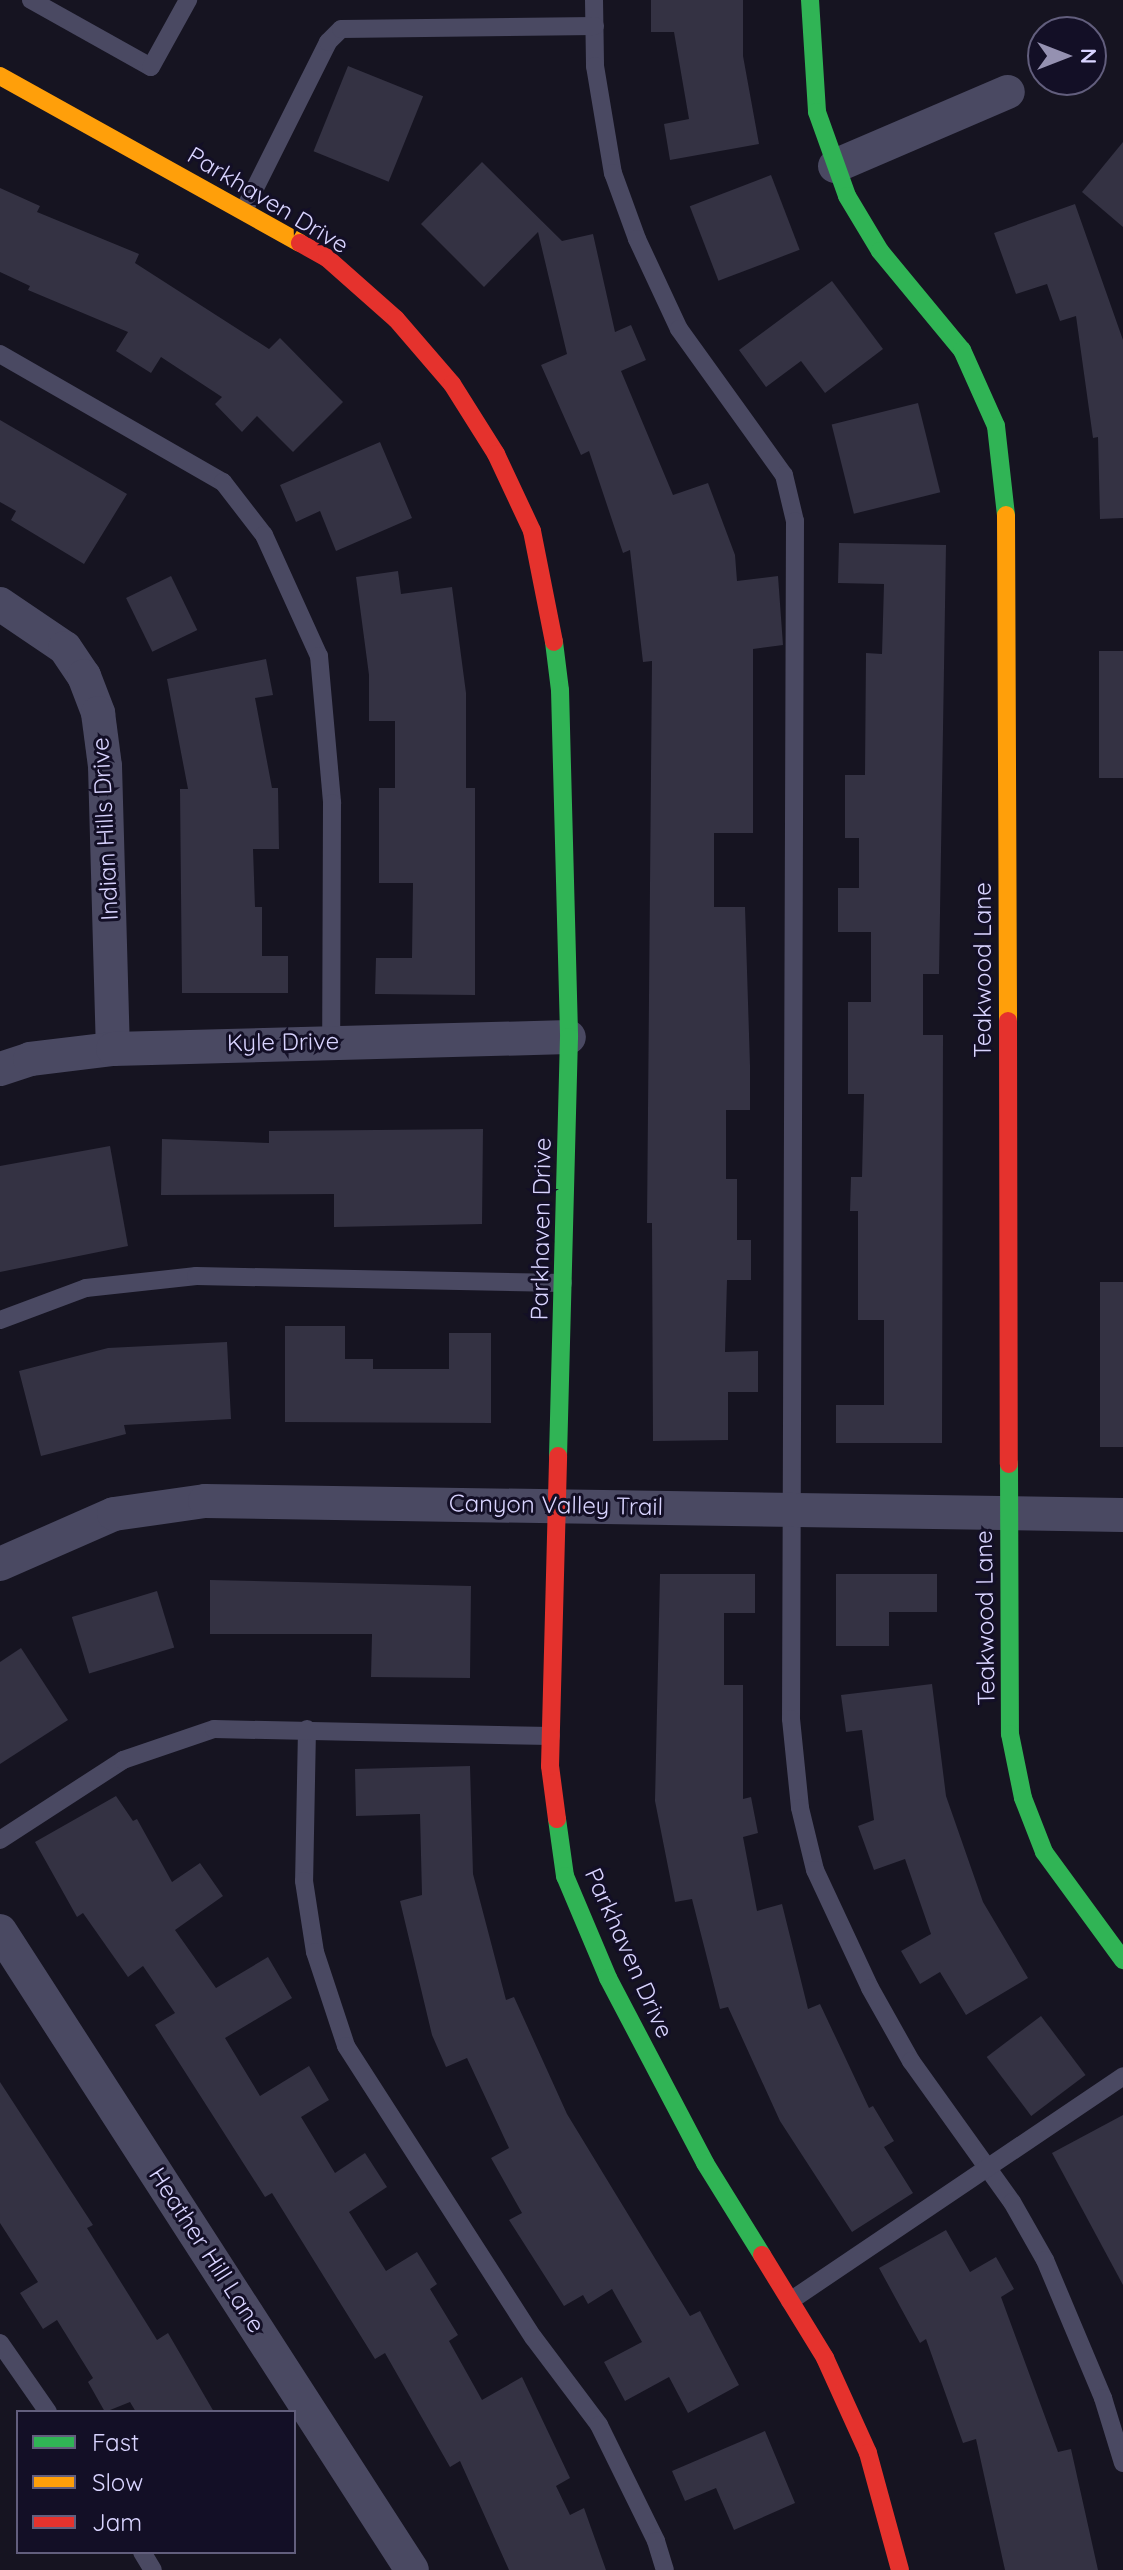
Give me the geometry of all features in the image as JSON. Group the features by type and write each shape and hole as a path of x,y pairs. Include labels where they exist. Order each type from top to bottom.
{"street":[{"name":"Teakwood Lane","path":"810,0 817,112 835,166 880,251 962,350 996,426 1006,506 1010,1734 1023,1798 1044,1852 1123,1960"},
{"name":"Parkhaven Drive","path":"0,76 327,258 396,319 474,419 532,531 550,611 560,690 569,1037 551,1736 565,1876 608,1978 705,2163 825,2358 868,2453 900,2570"},
{"path":"835,166 1008,92"},
{"name":"Indian Hills Drive","path":"0,604 65,648 84,676 98,713 105,766 113,1049"},
{"name":"Kyle Drive","path":"0,1069 30,1059 113,1049 569,1037"},
{"name":"Canyon Valley Trail","path":"0,1564 114,1514 205,1501 558,1504 1008,1517 1123,1515"},
{"name":"Heather Hill Lane","path":"0,1931 412,2570"}],"lane":[{"path":"31,0 151,67 188,0"},
{"path":"594,0 595,66 613,173 637,239 679,329 784,475 795,521 791,1719 800,1808 815,1870 841,1931 911,2061 987,2167 1045,2260 1103,2398 1123,2463"},
{"path":"244,210 328,42 341,29 595,26"},
{"path":"0,354 223,482 264,535 319,656 332,803 331,1041"},
{"path":"0,1320 86,1288 196,1276 563,1283"},
{"path":"0,1840 123,1760 214,1729 551,1736"},
{"path":"307,1729 304,1881 315,1952 346,2046 525,2325 599,2425 656,2541 665,2570"},
{"path":"790,2301 1123,2076"},
{"path":"0,2343 47,2410"}],"building":[{"path":"651,0 743,0 743,56 759,144 670,160 664,124 689,119 674,32 651,32"},
{"path":"348,66 423,96 389,182 314,151"},
{"path":"1123,142 1123,227 1082,192"},
{"path":"482,162 562,241 593,234 615,332 631,325 646,360 621,371 673,495 708,483 735,555 737,581 778,576 783,645 753,649 753,833 714,833 714,907 745,907 750,1066 750,1110 726,1110 726,1179 737,1179 737,1240 751,1240 751,1280 727,1280 725,1352 758,1351 758,1392 728,1392 728,1440 653,1441 652,1223 647,1223 652,661 643,662 630,550 623,553 589,451 581,455 541,365 567,354 538,232 484,287 421,224"},
{"path":"771,175 800,250 718,281 690,206"},
{"path":"0,188 40,206 37,212 139,254 135,263 269,349 280,338 343,402 293,452 257,416 242,432 215,404 222,397 161,357 151,373 116,351 128,332 28,290 30,286 0,272"},
{"path":"1075,204 1123,340 1123,518 1100,519 1098,437 1093,438 1076,316 1060,321 1047,284 1016,294 994,233"},
{"path":"832,281 883,349 825,393 801,361 766,387 739,350"},
{"path":"918,403 940,492 854,514 832,425"},
{"path":"0,420 127,494 84,564 11,520 16,511 0,502"},
{"path":"380,442 412,518 336,551 320,511 296,522 280,485"},
{"path":"839,543 946,545 939,974 923,974 923,1035 943,1035 942,1443 836,1443 836,1405 884,1405 884,1320 858,1320 858,1211 850,1211 851,1177 862,1177 864,1094 848,1094 848,1002 871,1002 871,932 838,932 838,888 859,888 859,838 845,838 845,775 865,775 866,653 882,654 884,584 838,583"},
{"path":"398,571 401,594 452,587 466,693 466,788 475,788 475,995 375,994 376,958 412,958 413,883 379,883 379,788 395,788 395,721 369,721 369,675 356,577"},
{"path":"171,576 197,630 152,652 126,598"},
{"path":"1099,651 1123,651 1123,778 1099,778"},
{"path":"266,659 273,695 255,698 272,788 278,788 279,849 253,849 255,907 262,907 262,956 288,956 288,993 182,993 180,789 188,789 167,679"},
{"path":"483,1129 482,1224 334,1227 334,1194 161,1195 162,1139 269,1143 269,1131"},
{"path":"110,1146 128,1246 0,1272 0,1166"},
{"path":"1100,1282 1123,1282 1123,1447 1100,1447"},
{"path":"285,1326 345,1326 345,1359 373,1359 373,1369 449,1369 449,1333 491,1333 491,1423 285,1422"},
{"path":"227,1342 231,1419 124,1425 126,1434 41,1456 19,1371 108,1348"},
{"path":"660,1574 755,1574 755,1613 724,1613 724,1685 743,1685 743,1799 751,1797 758,1833 743,1837 757,1911 782,1904 808,2009 820,2004 869,2108 873,2106 894,2141 884,2147 913,2193 852,2232 780,2121 728,2007 720,2009 692,1899 675,1902 655,1801"},
{"path":"836,1574 937,1574 937,1612 889,1612 889,1646 836,1646"},
{"path":"210,1580 471,1586 470,1678 371,1677 372,1634 210,1634"},
{"path":"157,1591 174,1647 89,1673 72,1617"},
{"path":"21,1648 68,1720 0,1764 0,1662"},
{"path":"932,1684 946,1796 983,1902 1028,1978 966,2015 940,1972 920,1984 901,1951 931,1934 905,1859 874,1870 858,1826 874,1820 862,1730 846,1732 841,1695"},
{"path":"470,1766 473,1874 506,2000 514,1997 567,2114 690,2316 700,2311 739,2385 688,2413 669,2377 625,2401 604,2362 642,2342 612,2289 588,2304 583,2295 564,2306 509,2220 522,2213 491,2158 509,2148 467,2058 446,2067 432,2035 400,1901 422,1895 420,1814 356,1816 355,1769"},
{"path":"116,1796 133,1821 137,1819 172,1882 200,1863 223,1896 175,1930 216,1988 268,1957 292,1998 225,2038 260,2096 309,2066 329,2100 301,2117 335,2173 365,2153 387,2187 349,2212 386,2271 417,2252 437,2284 430,2289 458,2335 449,2341 482,2400 522,2377 570,2478 556,2486 570,2515 584,2508 606,2570 509,2570 460,2461 450,2467 385,2353 375,2359 272,2193 265,2197 155,2025 175,2013 143,1966 128,1977 83,1913 77,1917 35,1842"},
{"path":"1041,2016 1086,2075 1031,2116 987,2057"},
{"path":"0,2082 93,2225 87,2228 157,2340 168,2333 213,2410 135,2410 130,2402 104,2410 88,2382 93,2378 57,2320 43,2329 20,2293 38,2282 0,2223"},
{"path":"1123,2115 1123,2285 1052,2153"},
{"path":"946,2230 970,2272 996,2257 1014,2289 1001,2297 1058,2452 1071,2449 1098,2570 1005,2570 976,2439 963,2443 926,2339 920,2343 879,2268"},
{"path":"765,2431 795,2503 734,2530 716,2488 685,2501 672,2471"}],"traffic: fast":[{"path":"810,0 817,112 847,196 880,251 962,350 996,426 1006,515"},
{"path":"554,642 560,690 569,1037 558,1456"},
{"path":"1009,1464 1010,1734 1023,1798 1044,1852 1123,1960"},
{"path":"557,1819 565,1876 608,1978 705,2163 762,2255"}],"traffic: slow":[{"path":"0,76 300,243"},
{"path":"1006,515 1008,1021"}],"traffic: jam":[{"path":"300,243 327,258 396,319 452,384 496,454 532,531 554,642"},
{"path":"1008,1021 1009,1464"},
{"path":"557,1819 550,1766 558,1456"},
{"path":"762,2255 825,2358 868,2453 900,2570"}]}
